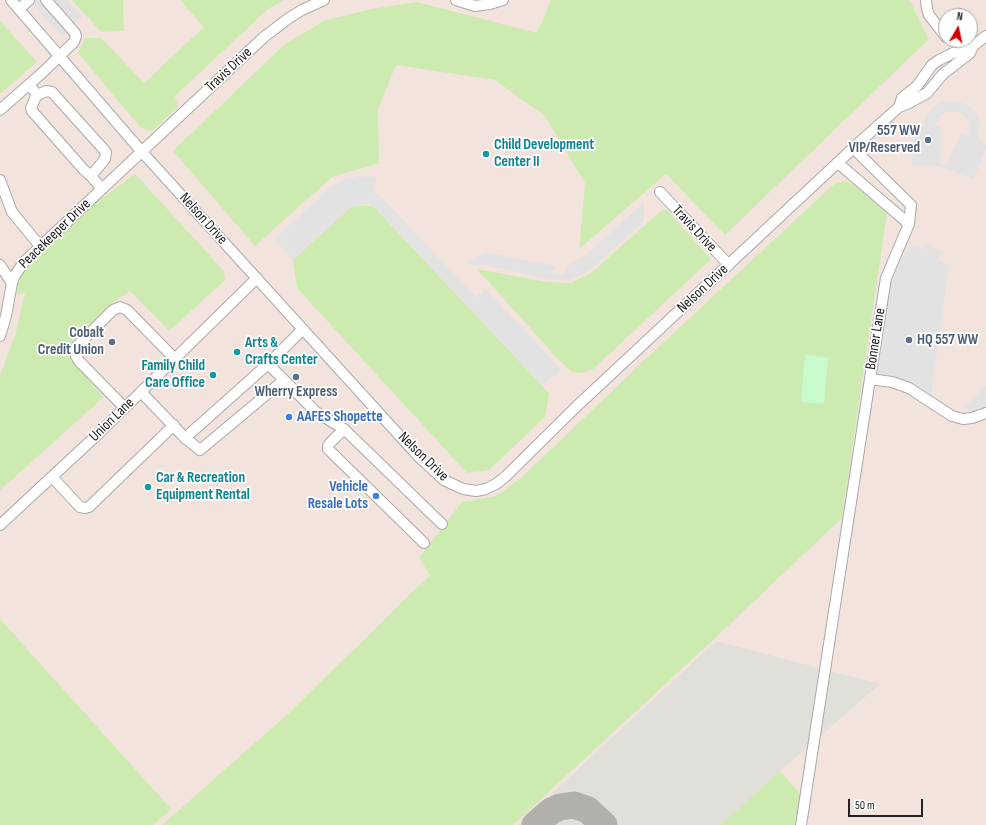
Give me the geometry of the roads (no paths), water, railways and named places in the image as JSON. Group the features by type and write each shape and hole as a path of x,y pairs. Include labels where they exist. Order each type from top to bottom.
{"street":[{"name":"Nelson Drive","path":"11,0 142,152 418,456 436,474 454,486 476,491 486,489 505,477 577,406 853,148 899,107 927,94 943,74 970,53 972,48"},
{"path":"19,9 29,0"},
{"path":"0,110 60,57 74,42 76,36 75,33 46,0"},
{"name":"Travis Drive","path":"142,152 264,37 289,18 324,0"},
{"path":"456,0 475,6 503,0"},
{"path":"926,0 926,9 938,27"},
{"name":"Nelson Drive","path":"978,42 986,36"},
{"name":"Nelson Drive","path":"899,107 902,98 917,86 932,64 963,48"},
{"path":"29,85 37,94"},
{"path":"37,94 46,91 52,92 106,152 105,159 91,176"},
{"path":"37,94 31,108 32,111 102,189"},
{"name":"Bonner Lane","path":"853,148 911,205 909,224 886,278 870,379 892,382 909,388 952,416 963,419 973,418 986,413"},
{"name":"Peacekeeper Drive","path":"0,336 6,316 12,283 21,265 142,152"},
{"path":"838,163 909,224"},
{"path":"0,180 12,212 40,246"},
{"name":"Travis Drive","path":"660,192 729,265"},
{"path":"0,266 12,283"},
{"name":"Union Lane","path":"0,526 125,408 257,278"},
{"path":"125,408 79,361 76,356 77,346 113,310 120,307 127,310 175,359"},
{"path":"185,438 268,364 303,329"},
{"path":"268,364 316,412 344,429 442,524"},
{"path":"801,825 870,379"},
{"path":"141,392 185,438 198,450 202,450 284,380"},
{"path":"52,477 80,507 89,507 174,425"},
{"path":"344,429 330,443 328,449 424,542"}],"place":[{"name":"557 WW VIP/Reserved","path":"928,140"},
{"name":"Child Development Center II","path":"486,154"},
{"name":"HQ 557 WW","path":"909,340"},
{"name":"Cobalt Credit Union","path":"112,342"},
{"name":"Arts & Crafts Center","path":"237,352"},
{"name":"Family Child Care Office","path":"213,375"},
{"name":"Wherry Express","path":"296,377"},
{"name":"AAFES Shopette","path":"289,417"},
{"name":"Car & Recreation Equipment Rental","path":"148,487"},
{"name":"Vehicle Resale Lots","path":"376,496"}]}
